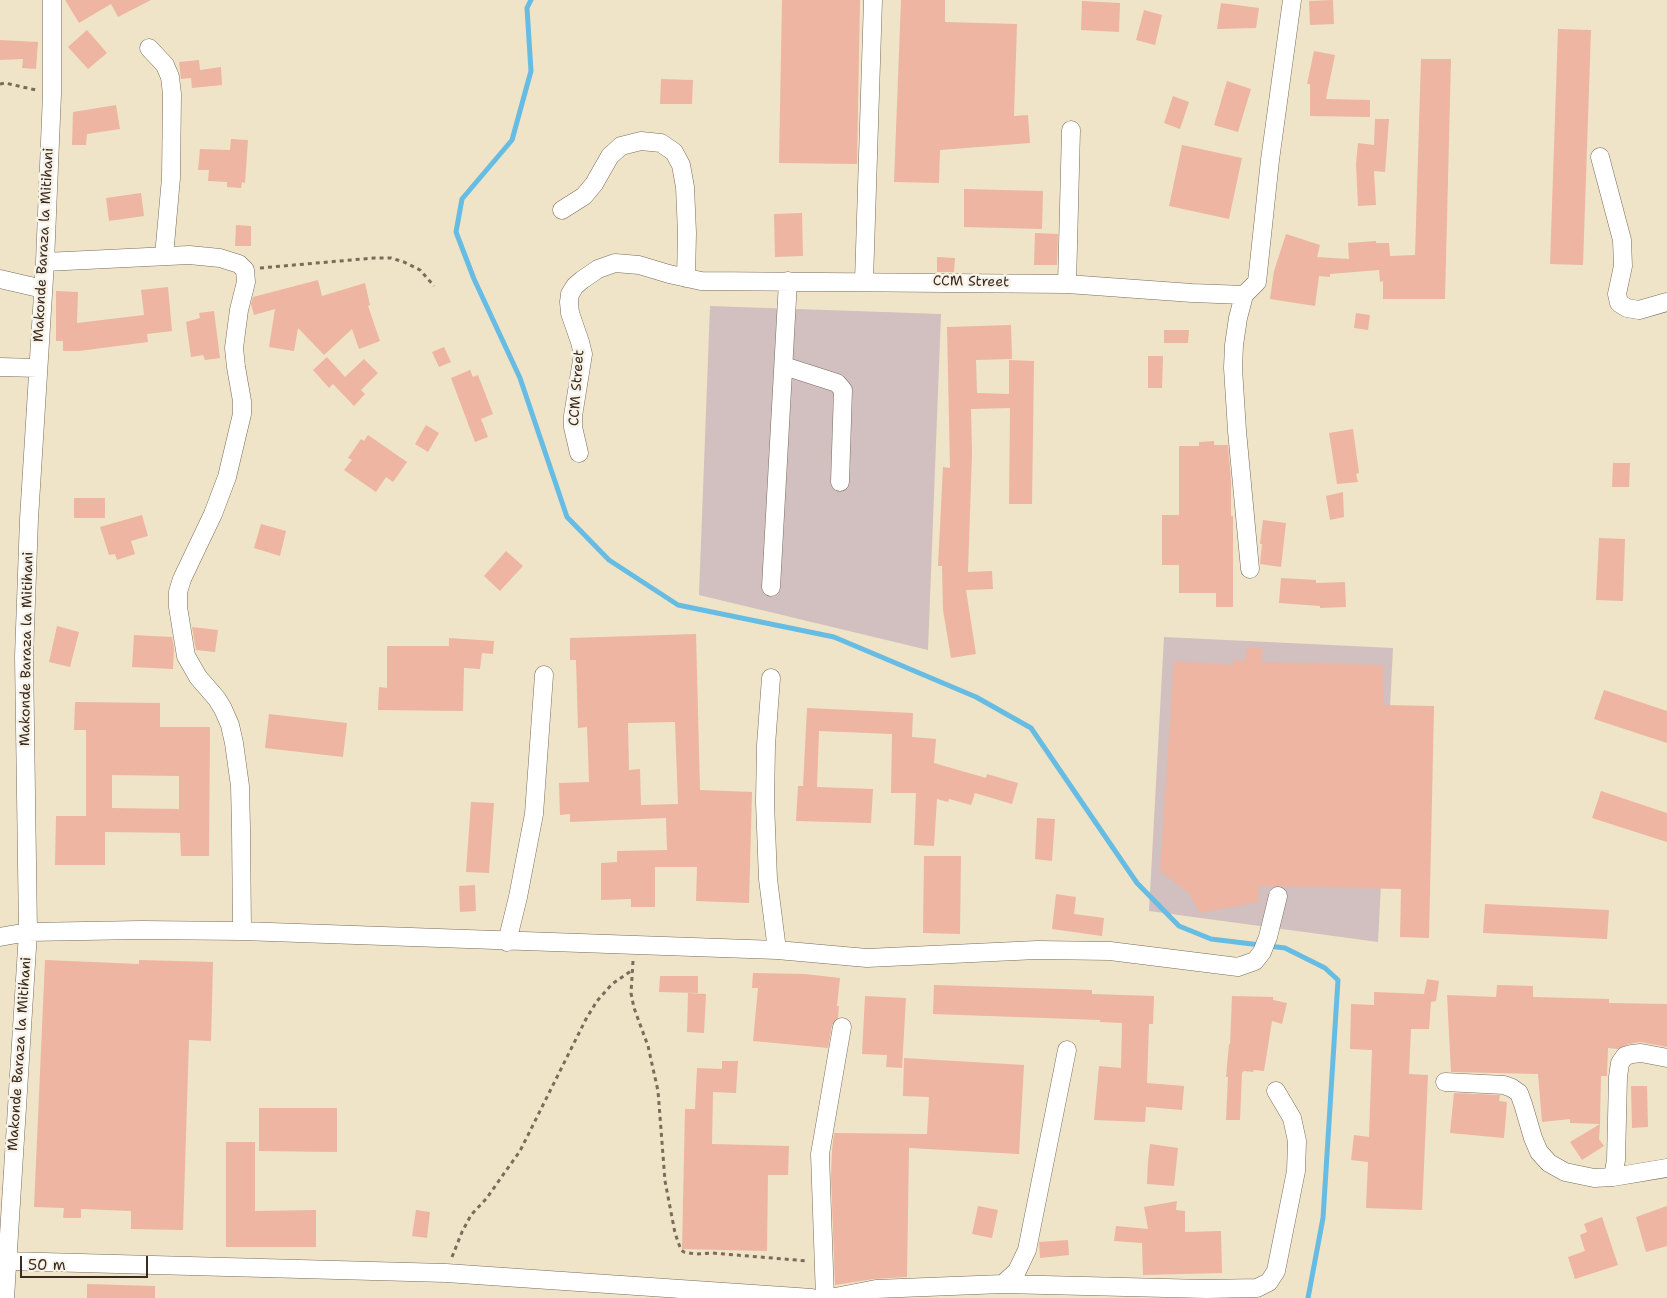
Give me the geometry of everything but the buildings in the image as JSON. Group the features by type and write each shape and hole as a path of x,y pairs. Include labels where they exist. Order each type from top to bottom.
{"street":[{"name":"Makonde Baraza la Mitihani","path":"5,1298 7,1261 5,1215 28,932 24,656 45,262 52,94 52,0"},
{"path":"864,281 873,0"},
{"path":"1250,569 1237,431 1233,368 1235,336 1244,295 1257,282 1270,160 1292,0"},
{"path":"149,48 165,65 170,77 172,94 170,178 164,256"},
{"path":"1067,284 1071,130"},
{"path":"562,210 584,196 594,184 610,156 621,146 641,140 661,144 674,152 682,165 687,233 686,278"},
{"path":"1600,157 1622,240 1623,266 1617,294 1619,303 1627,308 1639,310 1667,302"},
{"path":"45,262 190,255 220,258 239,264 245,270 246,282 239,310 234,348 242,401 242,414 227,477 213,514 182,579 178,592 178,607 186,656 198,676 217,698 230,725 234,743 240,786 242,931"},
{"name":"CCM Street","path":"579,453 573,427 573,416 583,354 570,313 570,294 575,286 598,269 615,263 639,265 701,281 1067,284 1244,295"},
{"path":"0,279 14,284 43,289"},
{"path":"771,587 788,281"},
{"path":"784,366 837,383 843,390 840,482"},
{"path":"0,367 38,368"},
{"path":"507,942 534,814 544,675"},
{"path":"771,678 766,745 765,802 768,879 777,950"},
{"path":"0,937 28,932 242,931 507,942 777,950 867,958 1037,950 1110,951 1238,967 1254,960 1265,944 1278,896"},
{"path":"825,1298 820,1154 842,1027"},
{"path":"1004,1284 1017,1271 1026,1250 1067,1050"},
{"path":"1613,1177 1616,1160 1620,1063 1626,1056 1641,1053 1667,1058"},
{"path":"1445,1082 1504,1085 1512,1088 1519,1094 1524,1104 1533,1138 1539,1152 1549,1163 1565,1172 1594,1178 1613,1177 1667,1168"},
{"path":"830,1298 876,1289 1004,1284 1206,1289 1257,1288 1269,1282 1276,1271 1296,1170 1297,1141 1292,1118 1276,1092"},
{"path":"7,1261 446,1273 812,1298"}],"path":[{"path":"0,84 11,84 52,94"},
{"path":"245,270 391,258 420,270 434,286"},
{"path":"635,946 631,993 648,1046 658,1091 665,1181 675,1233 681,1250 695,1254 712,1253 824,1262"},
{"path":"446,1273 462,1232 471,1215 486,1199 520,1151 586,1019 597,1001 612,984 632,971"}],"shaded area":[{"path":"710,306 941,314 928,650 699,595"},
{"path":"1164,637 1393,648 1378,942 1149,911"}],"waterway":[{"path":"531,0 527,8 531,71 512,140 462,199 456,232 474,279 520,378 567,517 609,560 678,605 834,637 976,697 1031,728 1137,883 1179,926 1211,939 1285,948 1325,968 1338,980 1323,1218 1308,1298"}]}
